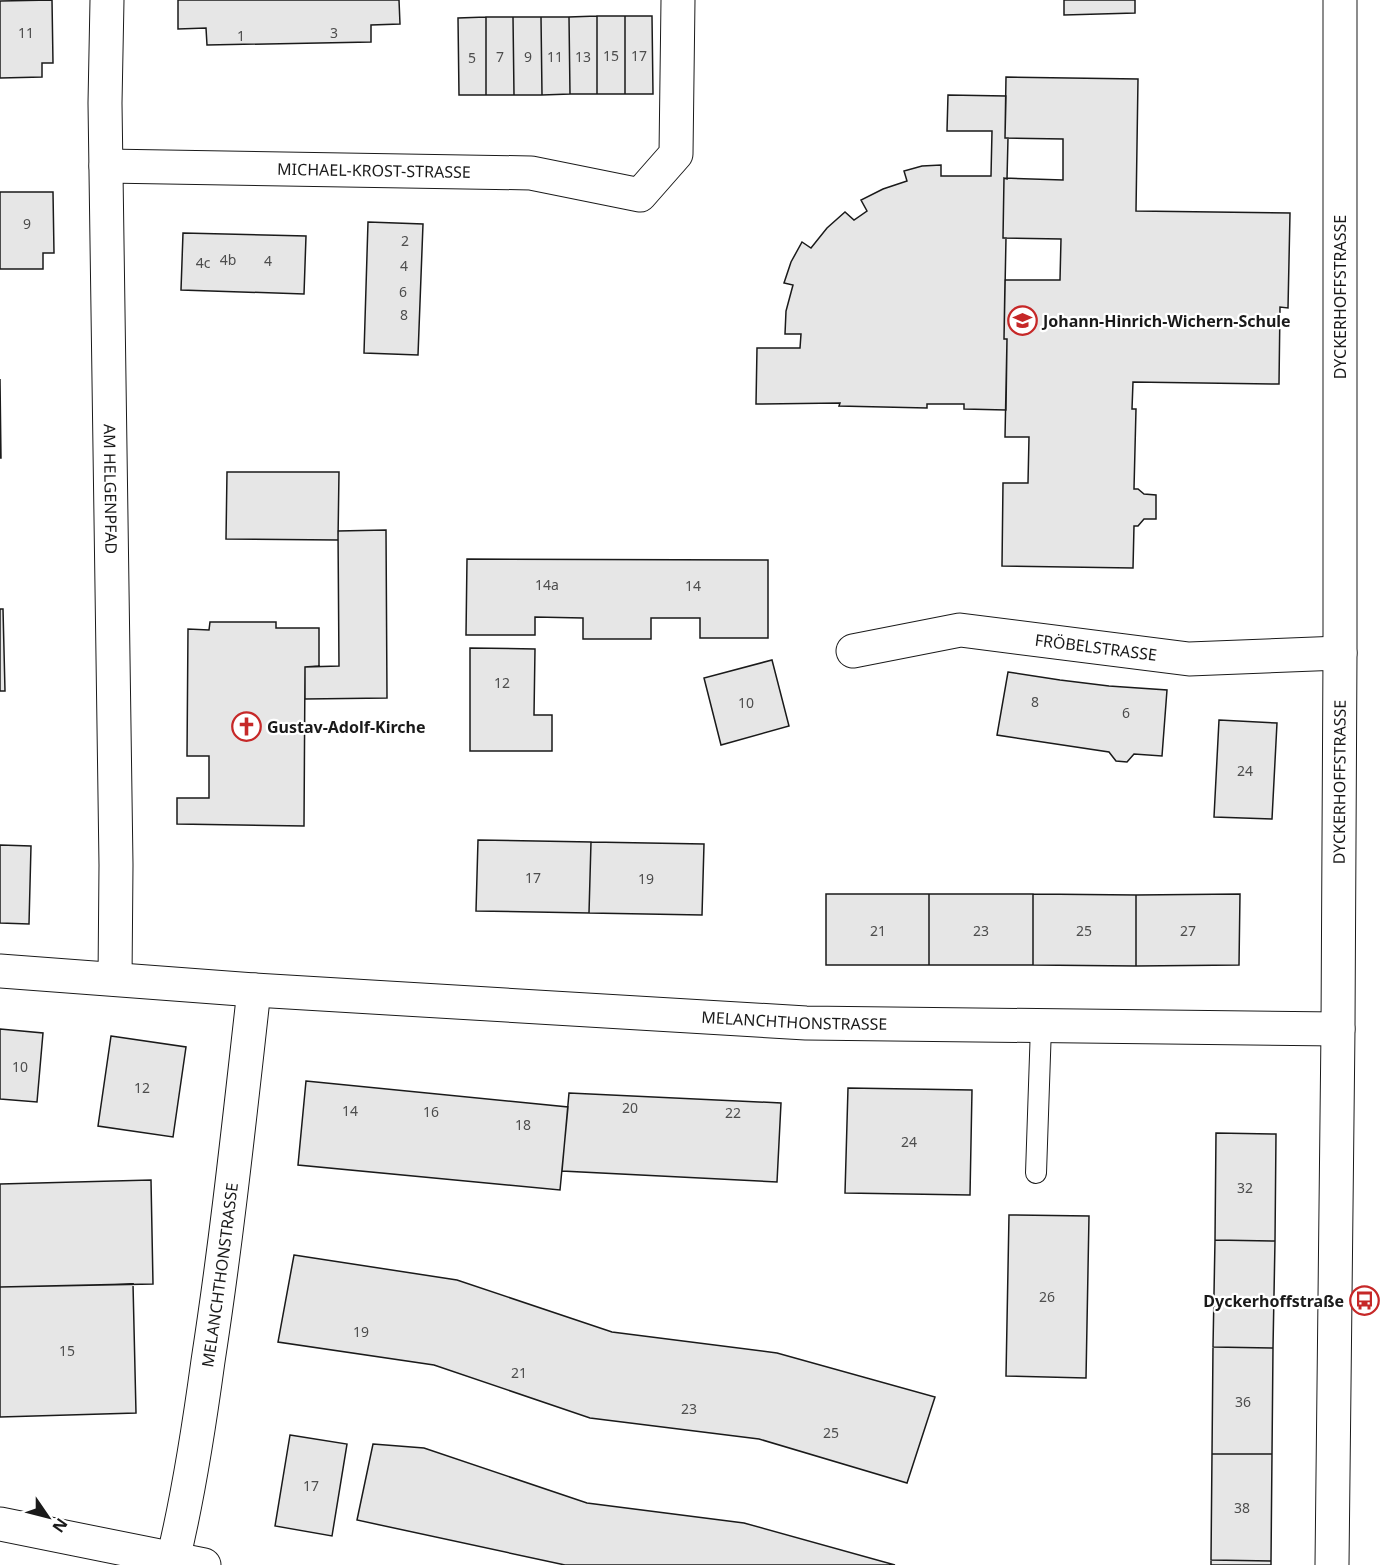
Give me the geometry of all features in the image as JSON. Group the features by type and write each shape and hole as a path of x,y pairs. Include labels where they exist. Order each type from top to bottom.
{"street":[{"name":"AM HELGENPFAD","path":"107,0 105,102 117,865 115,979"},
{"name":"MICHAEL-KROST-STRASSE","path":"106,166 531,173 640,195 676,154 678,0"},
{"name":"DYCKERHOFFSTRASSE","path":"1332,1565 1340,653 1340,0"},
{"name":"FRÖBELSTRASSE","path":"853,651 960,630 1189,659 1340,653"},
{"name":"MELANCHTHONSTRASSE","path":"0,971 254,990 806,1023 1338,1029"},
{"name":"MELANCHTHONSTRASSE","path":"172,1559 181,1524 221,1274 254,990"},
{"path":"0,1524 204,1565"}],"lane":[{"path":"1036,1173 1041,1026"}],"building":[{"path":"52,0 53,63 42,63 42,77 0,78 0,1"},
{"path":"178,0 399,0 400,24 371,25 371,42 207,45 206,28 178,29"},
{"path":"1064,0 1135,0 1135,13 1064,15"},
{"path":"597,16 625,16 625,94 597,94"},
{"path":"597,16 597,94 570,94 569,17"},
{"path":"625,16 652,16 653,94 625,94"},
{"path":"486,17 486,95 459,95 458,18"},
{"path":"486,17 513,17 514,95 486,95"},
{"path":"513,17 541,17 542,95 514,95"},
{"path":"541,17 569,17 570,94 542,95"},
{"path":"1006,77 1138,79 1136,211 1290,213 1288,308 1280,307 1279,384 1133,382 1132,409 1136,409 1134,489 1144,494 1156,495 1156,519 1144,519 1138,526 1134,526 1133,568 1002,566 1003,483 1028,483 1029,437 1005,437 1007,339 1004,339 1005,280 1060,280 1061,239 1003,238 1004,178 1063,180 1063,139 1005,138"},
{"path":"948,95 1006,96 1005,138 1008,138 1007,179 1004,178 1003,238 1006,238 1004,339 1007,339 1006,410 964,409 964,404 927,404 927,408 839,406 840,403 756,404 757,348 800,348 801,334 785,334 786,311 793,285 784,283 791,262 802,242 811,248 827,228 845,212 854,220 867,211 861,200 907,181 904,171 922,166 941,165 941,176 991,176 992,131 947,131"},
{"path":"0,192 53,192 54,253 43,253 43,269 0,269"},
{"path":"368,222 423,224 418,355 364,353"},
{"path":"183,233 306,236 304,294 181,290"},
{"path":"0,379 1,458 0,458"},
{"path":"227,472 339,472 338,540 226,539"},
{"path":"386,530 387,698 305,699 305,667 339,666 338,531"},
{"path":"467,559 768,560 768,638 700,638 700,618 651,618 651,639 583,639 583,618 535,617 535,635 466,635"},
{"path":"0,609 3,609 5,691 0,691"},
{"name":"Gustav-Adolf-Kirche","path":"210,622 276,622 276,628 319,628 319,666 305,667 304,826 177,824 177,798 209,798 209,756 187,756 188,629 209,630"},
{"path":"470,648 535,649 534,715 552,715 552,751 470,751"},
{"path":"772,660 789,726 721,745 704,678"},
{"path":"1008,672 1109,686 1167,690 1162,756 1134,754 1127,762 1116,761 1109,752 997,735"},
{"path":"1219,720 1277,723 1272,819 1214,817"},
{"path":"478,840 591,842 589,913 476,911"},
{"path":"591,842 704,844 702,915 589,913"},
{"path":"0,845 31,846 29,924 0,923"},
{"path":"826,894 929,894 929,965 826,965"},
{"path":"929,894 1033,894 1033,965 929,965"},
{"path":"1033,894 1136,895 1136,966 1033,965"},
{"path":"1240,894 1239,965 1136,966 1136,895"},
{"path":"0,1029 43,1033 37,1102 0,1099"},
{"path":"111,1036 186,1047 173,1137 98,1126"},
{"path":"306,1081 568,1107 560,1190 298,1165"},
{"path":"848,1088 972,1090 970,1195 845,1193"},
{"path":"569,1093 781,1103 777,1182 562,1171"},
{"path":"1216,1133 1276,1134 1275,1241 1215,1240"},
{"path":"151,1180 153,1284 0,1287 0,1184"},
{"path":"1009,1215 1089,1216 1086,1378 1006,1376"},
{"path":"1215,1240 1275,1241 1273,1348 1213,1347"},
{"path":"294,1255 457,1280 612,1332 777,1353 935,1397 907,1483 759,1439 590,1418 434,1365 278,1342"},
{"path":"133,1284 136,1413 0,1417 0,1287"},
{"path":"1213,1347 1273,1348 1272,1454 1212,1454"},
{"path":"290,1435 347,1444 332,1536 275,1526"},
{"path":"373,1444 424,1448 587,1503 744,1523 895,1565 565,1565 357,1520"},
{"path":"1212,1454 1272,1454 1271,1561 1211,1560"},
{"path":"1211,1560 1271,1561 1271,1565 1211,1565"}],"place":[{"name":"Johann-Hinrich-Wichern-Schule","path":"1022,321"},
{"name":"Gustav-Adolf-Kirche","path":"246,727"},
{"name":"Dyckerhoffstraße","path":"1365,1301"}]}
